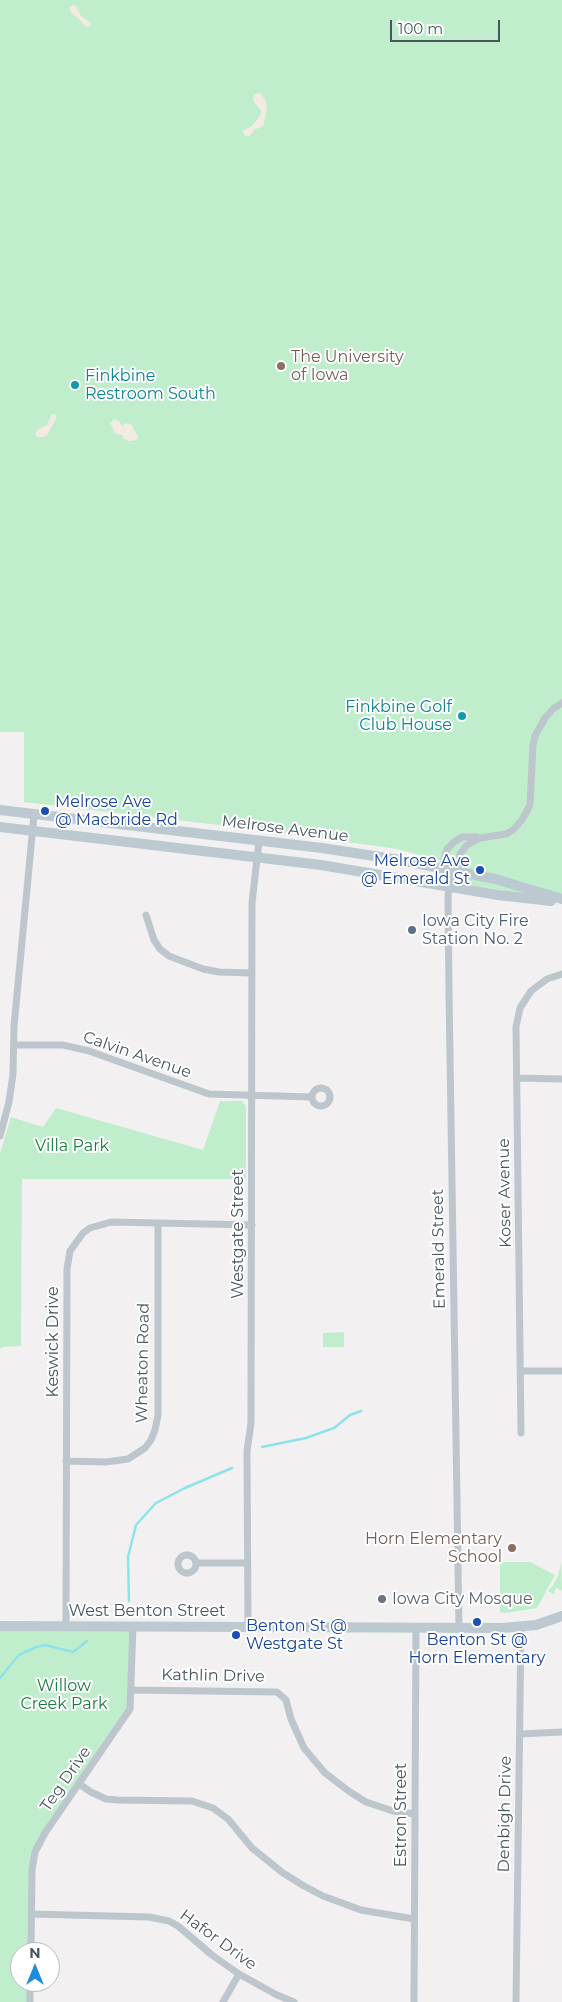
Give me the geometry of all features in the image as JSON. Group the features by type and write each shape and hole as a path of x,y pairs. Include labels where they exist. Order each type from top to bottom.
{"main road":[{"name":"Melrose Avenue","path":"0,810 361,854 450,869 508,882 562,900"},
{"name":"Melrose Avenue","path":"0,827 356,870 498,895 562,900"},
{"name":"West Benton Street","path":"0,1626 521,1627 536,1625 562,1616"}],"street":[{"path":"450,869 463,848 472,840 506,834 513,830 522,820 530,805 533,745 536,736 545,718 562,703"},
{"path":"0,1136 10,1102 13,1074 19,965 34,815"},
{"path":"450,869 447,850 454,842 462,837 480,838"},
{"name":"Westgate Street","path":"248,1627 247,1452 251,1422 252,903 259,841"},
{"name":"Emerald Street","path":"450,869 449,992 459,1628"},
{"path":"146,915 154,940 160,949 170,956 203,969 219,972 252,973"},
{"name":"Koser Avenue","path":"521,1434 516,1027 524,999 537,985 562,974"},
{"name":"Calvin Avenue","path":"14,1045 63,1045 90,1051 197,1091 221,1096 312,1097"},
{"path":"517,1078 562,1080"},
{"name":"Keswick Drive","path":"66,1626 66,1268 70,1251 83,1233 111,1222 252,1225"},
{"name":"Wheaton Road","path":"66,1462 106,1462 128,1459 145,1448 155,1430 158,1415 158,1223"},
{"path":"521,1371 562,1371"},
{"path":"197,1563 247,1563"},
{"name":"Teg Drive","path":"30,1942 32,1870 35,1852 45,1833 127,1715 132,1703 133,1626"},
{"name":"Denbigh Drive","path":"516,2002 521,1627"},
{"name":"Estron Street","path":"414,2002 416,1628"},
{"name":"Kathlin Drive","path":"132,1690 277,1692 286,1700 291,1719 304,1748 325,1773 366,1802 393,1811 415,1814"},
{"path":"520,1734 562,1732"},
{"path":"79,1784 91,1792 106,1798 192,1802 213,1808 228,1818 253,1849 283,1873 304,1886 323,1896 361,1910 414,1919"},
{"name":"Hafor Drive","path":"31,1914 159,1918 178,1926 212,1955 239,1974 294,2002"},
{"path":"223,2002 239,1974"}],"green space":[{"name":"The University of Iowa","path":"0,0 562,0 562,894 397,849 269,831 24,802 24,732 0,732"},
{"path":"466,878 500,884 535,896 465,884"},
{"name":"Villa Park","path":"220,1101 242,1101 246,1106 246,1179 22,1179 21,1346 3,1347 0,1349 0,1153 11,1117 43,1127 56,1108 203,1150"},
{"path":"344,1332 344,1347 323,1347 323,1333"},
{"path":"500,1562 530,1562 555,1575 537,1608 505,1613 500,1612"},
{"path":"561,1562 562,1589 561,1591 556,1587 554,1594 549,1592 549,1589 558,1576"},
{"name":"Willow Creek Park","path":"0,1631 132,1631 131,1703 35,1852 31,1942 10,1942 10,1992 30,1992 30,2002 0,2002"}],"sand":[{"path":"73,5 76,6 81,16 91,23 91,26 86,27 72,14 69,8"},
{"path":"260,93 265,99 267,108 263,126 254,130 250,136 245,136 244,130 252,126 261,114 261,110 254,102 253,97 255,94"},
{"path":"53,414 56,415 56,419 47,435 37,437 35,434 37,430 47,425"},
{"path":"115,419 122,426 126,423 132,425 138,436 137,440 129,441 124,439 122,435 116,434 110,423"}],"waterway":[{"path":"262,1447 306,1438 334,1428 350,1415 361,1411"},
{"path":"129,1601 128,1557 136,1525 156,1503 232,1468"},
{"path":"0,1678 19,1655 36,1647 45,1645 73,1652 87,1641"}],"place":[{"name":"The University of Iowa","path":"281,366"},
{"name":"Finkbine Restroom South","path":"75,385"},
{"name":"Finkbine Golf Club House","path":"462,716"},
{"name":"Melrose Ave @ Macbride Rd","path":"45,811"},
{"name":"Melrose Ave @ Emerald St","path":"480,870"},
{"name":"Iowa City Fire Station No. 2","path":"412,930"},
{"name":"Horn Elementary School","path":"512,1548"},
{"name":"Iowa City Mosque","path":"382,1599"},
{"name":"Benton St @ Horn Elementary","path":"477,1622"},
{"name":"Benton St @ Westgate St","path":"236,1635"}]}
